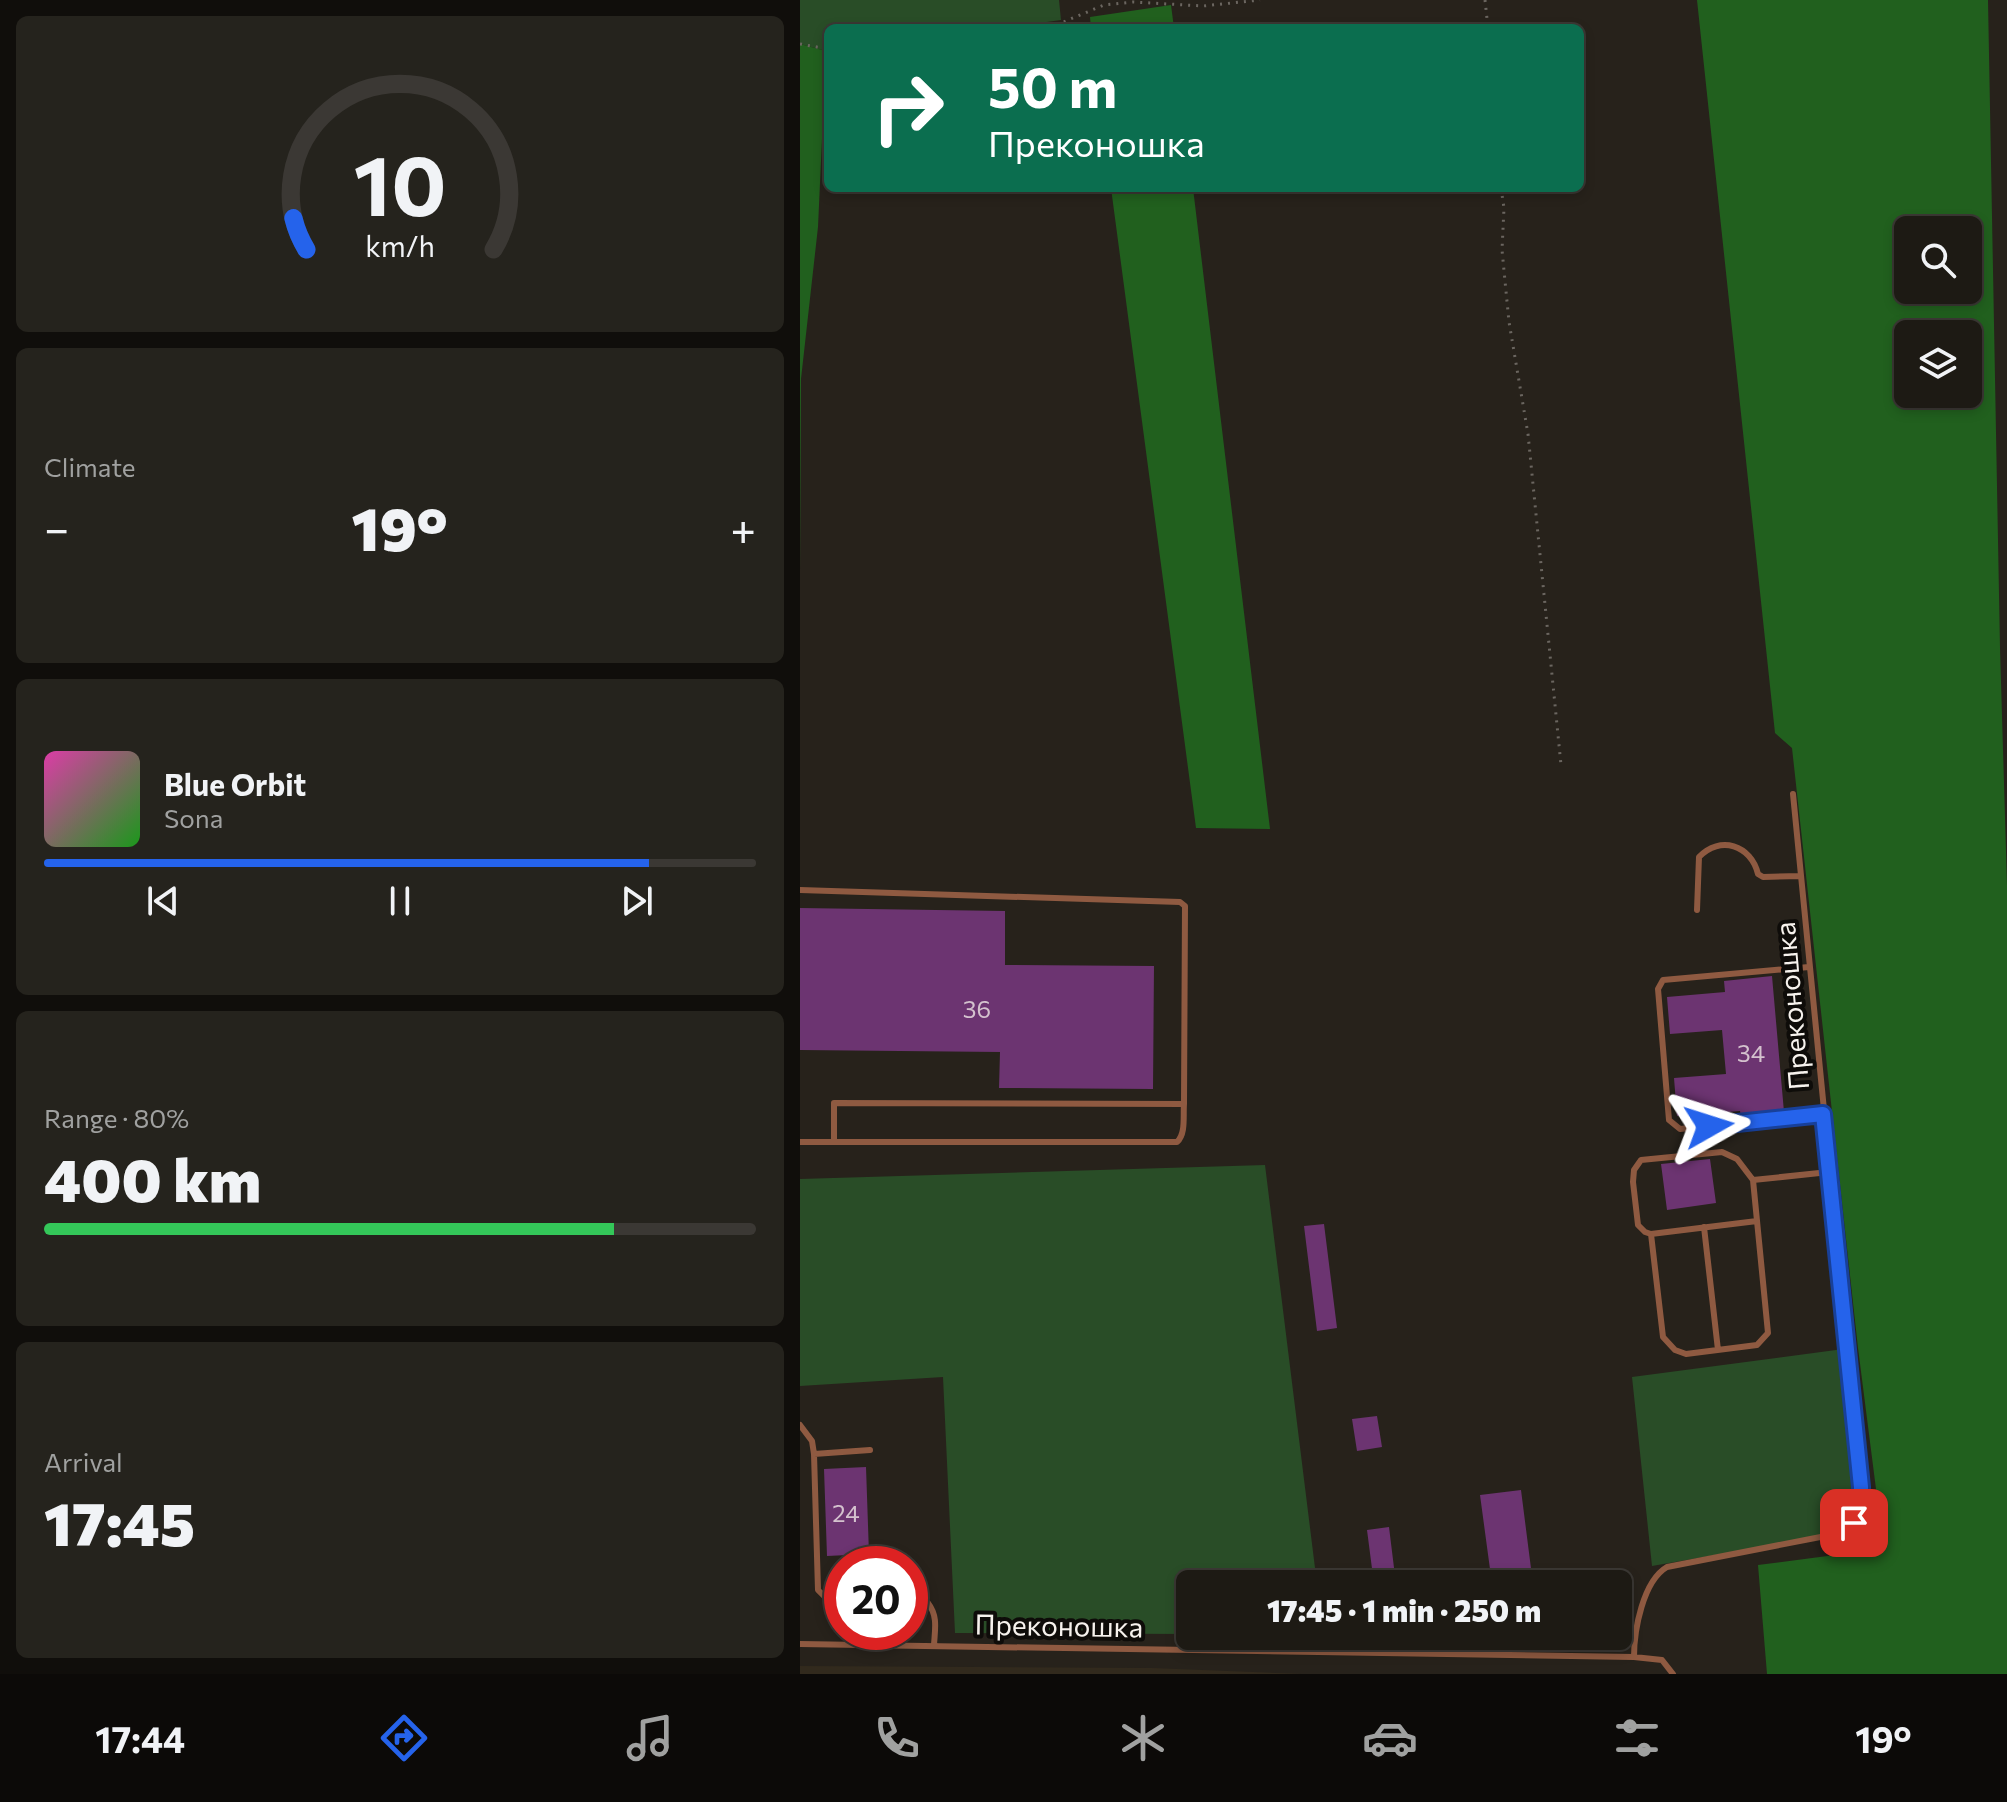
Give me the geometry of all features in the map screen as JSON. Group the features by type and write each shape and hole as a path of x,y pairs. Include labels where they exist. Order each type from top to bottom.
{"lane":[{"name":"Преконошка","path":"800,1644 1634,1657 1640,1614 1651,1584 1660,1571 1680,1563 1841,1533 1854,1523 1860,1508 1861,1487 1793,794"},
{"path":"1697,910 1699,857 1715,845 1734,845 1746,851 1756,863 1758,874 1763,877 1801,876"},
{"path":"800,890 1180,902 1185,906 1184,1104 1183,1130 1177,1142 800,1142"},
{"path":"1809,967 1663,980 1659,984 1669,1120 1680,1129 1823,1114"},
{"path":"834,1142 834,1103 1184,1104"},
{"path":"1651,1234 1663,1337 1667,1344 1686,1354 1757,1345 1768,1333 1753,1180 1737,1159 1722,1152 1641,1160 1634,1170 1638,1225 1645,1232 1651,1234 1757,1221"},
{"path":"1753,1180 1829,1172"},
{"path":"1704,1227 1718,1350"},
{"path":"800,1425 812,1441 814,1454 818,1590 824,1596"},
{"path":"814,1454 870,1450"},
{"path":"928,1603 936,1615 934,1645"},
{"path":"1634,1657 1662,1660 1673,1674"}],"path":[{"path":"1059,24 1104,5 1133,2 1203,6 1260,0"},
{"path":"1485,0 1488,24"},
{"path":"800,44 824,48"},
{"path":"1502,192 1502,250 1509,322 1528,434 1561,765"}],"shaded area":[{"path":"800,1666 1152,1668 1301,1674 800,1674"}],"green space":[{"path":"800,0 1059,0 1061,20 1032,24 824,24 824,50 800,44"},
{"path":"1697,0 1988,0 2007,885 2007,1674 1767,1674 1758,1565 1835,1555 1870,1534 1876,1489 1792,748 1775,733"},
{"path":"1171,5 1173,24 1091,24 1090,17"},
{"path":"800,44 824,50 824,95 818,227 801,379 800,570"},
{"path":"1112,192 1193,192 1270,829 1196,828"},
{"path":"1265,1165 1315,1570 1176,1570 1176,1634 955,1633 943,1377 800,1386 800,1179"},
{"path":"1847,1346 1860,1508 1841,1533 1652,1566 1632,1377"}],"building":[{"path":"800,908 1005,911 1005,965 1154,966 1153,1089 999,1088 1000,1052 800,1050"},
{"path":"1772,976 1784,1112 1741,1117 1740,1111 1677,1116 1674,1078 1726,1074 1722,1030 1670,1034 1667,997 1725,992 1724,981"},
{"path":"1710,1159 1716,1203 1667,1210 1661,1164"},
{"path":"1324,1224 1337,1328 1317,1331 1304,1226"},
{"path":"1377,1416 1382,1447 1357,1451 1352,1419"},
{"path":"866,1467 869,1546 827,1546 824,1469"},
{"path":"1521,1490 1531,1570 1490,1570 1480,1495"},
{"path":"1389,1527 1394,1570 1372,1570 1367,1530"}],"route":[{"path":"1709,1126 1823,1114 1861,1487 1860,1508 1854,1523"}]}
